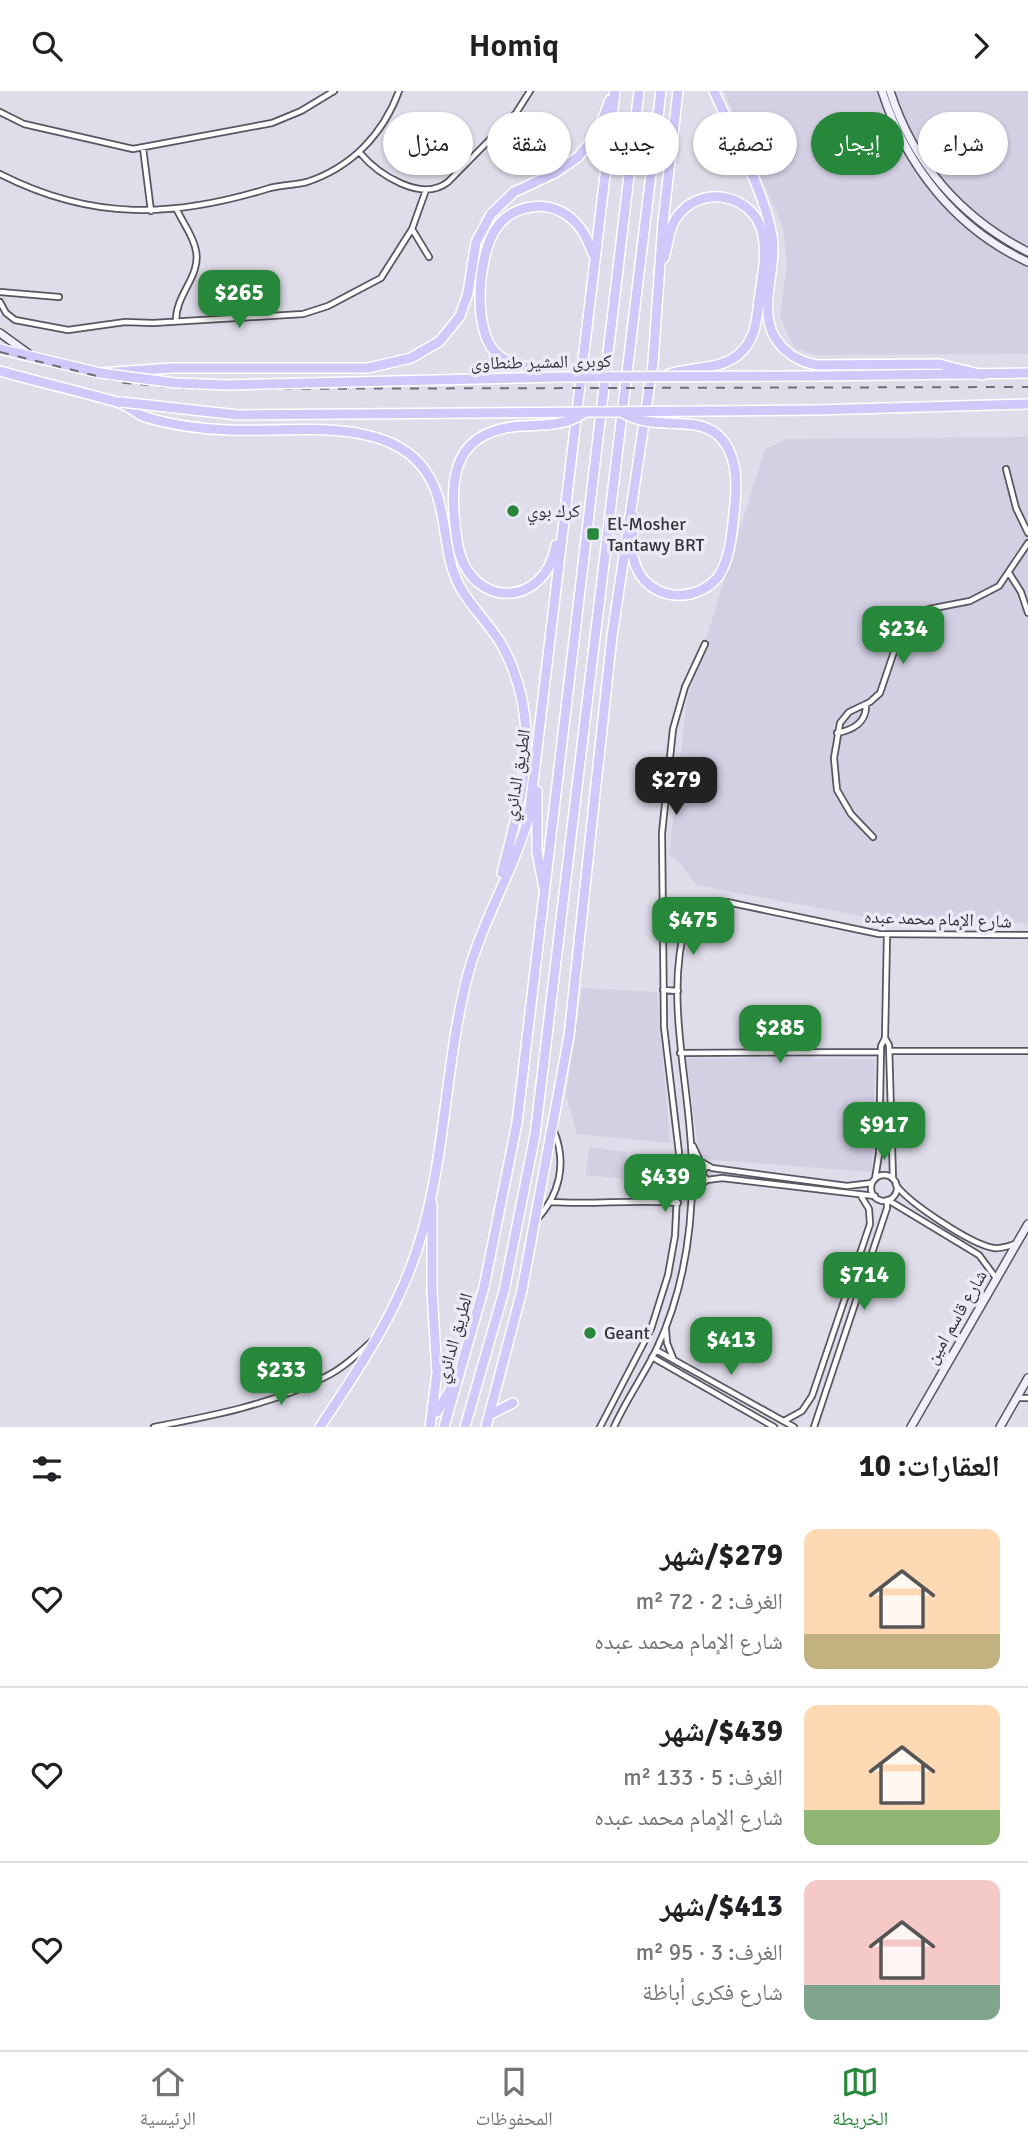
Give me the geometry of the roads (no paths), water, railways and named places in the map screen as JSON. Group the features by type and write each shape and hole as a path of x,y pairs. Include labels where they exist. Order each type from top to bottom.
{"highway":[{"name":"الطريق الدائري","path":"320,1427 381,1333 412,1266 431,1195 461,1004 475,953 526,826 535,776 614,91"},
{"path":"0,349 100,373 188,368 368,368 394,364 427,351 446,335 460,316 468,293 476,242 491,214 514,192 564,168 584,152 598,132 614,91"},
{"name":"الطريق الدائري","path":"444,1427 489,1267 510,1164 545,893 639,91"},
{"name":"الطريق الدائري","path":"465,1427 509,1270 539,1109 661,91"},
{"path":"486,1427 516,1316 569,1036 603,717 631,501 649,391 678,91"},
{"path":"714,91 769,220 773,251 769,320 783,348 799,360 818,365 939,364 983,375 1028,373"},
{"path":"659,273 677,217 690,204 707,197 725,197 742,204 761,228 764,263 755,327 745,348 730,360 667,375"},
{"path":"561,377 508,362 494,351 482,329 481,290 489,242 508,216 533,206 559,210 580,227 595,260"},
{"path":"0,371 121,403 167,410 238,415 585,413 1028,404"},
{"name":"كوبرى المشير طنطاوى","path":"100,373 163,382 226,385 667,375 983,375"},
{"path":"121,403 145,417 200,428 374,436 404,449 427,473 440,502 453,570 464,594 505,651 522,702 526,741 525,780 499,888"},
{"path":"622,412 646,422 702,427 719,436 730,448 736,463 737,487 728,554 718,577 704,590 686,596 667,594 646,582 634,560 631,501"},
{"path":"567,503 551,564 540,579 526,589 504,593 482,586 465,568 458,547 456,479 461,456 471,442 495,428 560,423 585,413"},
{"path":"535,776 537,861 545,893"},
{"path":"430,1427 438,1373 432,1291 434,1233 431,1195"},
{"path":"430,1427 461,1371"},
{"path":"489,1415 513,1403"}],"street":[{"path":"0,112 18,122 57,132 123,148 143,148 272,123 301,111 334,91"},
{"path":"0,174 78,204 151,211 207,206 309,181 360,153 380,130 399,91"},
{"path":"360,153 386,177 426,190 448,182 516,113 530,91"},
{"path":"882,91 898,134 920,172 995,245 1028,263"},
{"path":"890,91 917,152 965,216 1028,252"},
{"path":"143,148 151,211"},
{"path":"0,302 6,313 15,320 68,330 125,321 153,323 287,316 320,309 381,278 412,229 426,190"},
{"path":"176,320 178,300 194,273 197,256 177,210"},
{"path":"412,229 429,257"},
{"path":"0,292 59,297"},
{"path":"0,333 35,358"},
{"path":"1006,469 1016,496 1016,508 1028,533"},
{"path":"873,837 850,814 837,790 834,767 837,733 845,715 866,704 882,689 899,637 913,618 929,609 962,604 999,586 1028,543"},
{"path":"1009,573 1021,592 1028,613"},
{"path":"600,1427 651,1329 668,1275 675,1236 678,1146 664,1035 662,833 671,742 680,701 705,644"},
{"path":"837,733 860,723 866,715 866,704"},
{"name":"شارع الإمام محمد عبده","path":"662,942 687,918 709,905 727,902 887,935 1028,935"},
{"path":"614,1427 667,1325 681,1278 688,1237 692,1192 691,1142 680,1053 678,991 680,956 687,918"},
{"path":"875,1196 881,1052 885,1038 887,935"},
{"path":"663,990 678,991"},
{"path":"885,1038 890,1051 893,1179 896,1185 916,1206 981,1243 997,1248 1016,1244"},
{"path":"890,1051 1028,1051"},
{"path":"680,1053 881,1052"},
{"path":"536,1220 551,1202 559,1182 561,1163 552,1126"},
{"path":"691,1142 699,1158 707,1166 847,1186 874,1181 886,1175 893,1179"},
{"path":"706,1180 702,1172 707,1166"},
{"path":"692,1192 706,1180 722,1178 875,1196 887,1200 979,1255 996,1279"},
{"path":"887,1200 895,1194 896,1185"},
{"path":"784,1421 805,1408 814,1389 870,1224 869,1209 861,1196"},
{"path":"551,1202 599,1204 632,1199 678,1203"},
{"path":"814,1427 887,1208 887,1200"},
{"name":"شارع قاسم امين","path":"911,1427 1028,1224"},
{"path":"675,1236 688,1237"},
{"path":"667,1325 667,1343 673,1359"},
{"path":"155,1427 235,1408 304,1387 327,1376 381,1333"},
{"path":"656,1350 794,1427"},
{"path":"652,1357 774,1427"},
{"path":"1000,1427 1028,1378"},
{"path":"1016,1398 1028,1398"}],"railway":[{"path":"0,352 125,383 191,389 1028,387"}],"place":[{"name":"كرك بوي","path":"513,511"},
{"name":"El-Mosher Tantawy BRT","path":"593,534"},
{"name":"Geant","path":"590,1333"}]}
